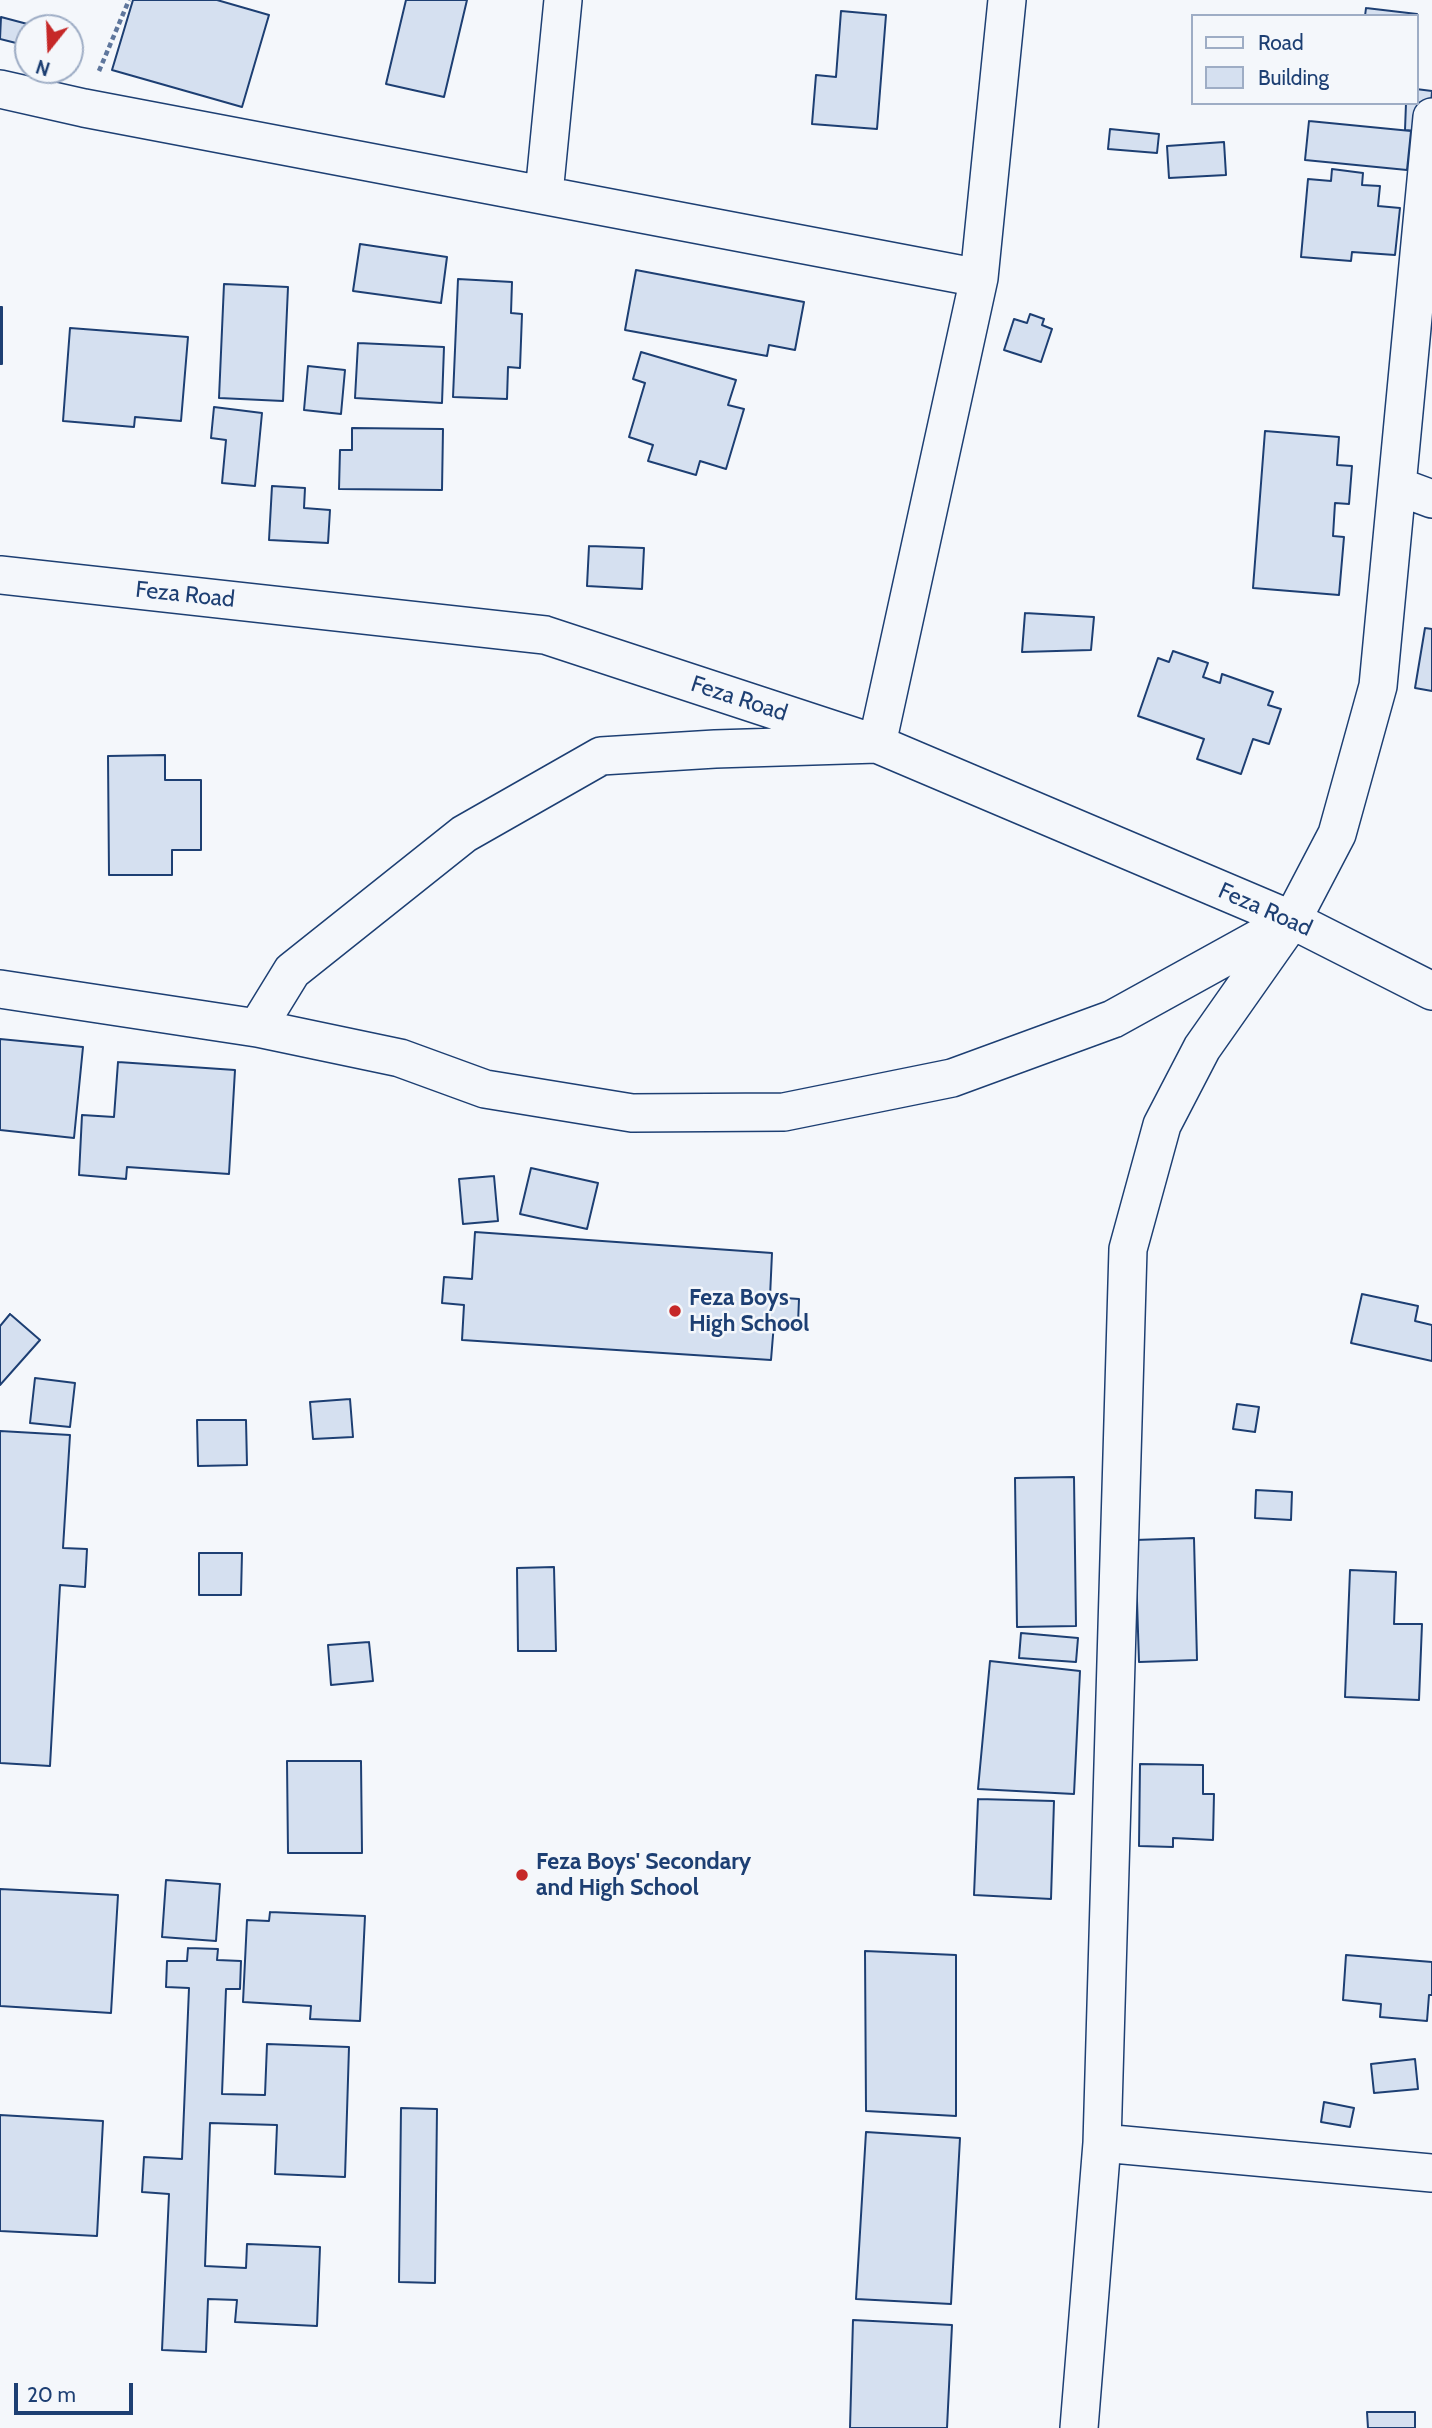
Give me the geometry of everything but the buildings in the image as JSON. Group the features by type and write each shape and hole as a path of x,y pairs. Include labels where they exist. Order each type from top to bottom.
{"street":[{"path":"544,194 564,0"},
{"path":"257,1028 292,971 464,834 601,756 877,744 979,278 1007,0"},
{"path":"0,89 84,108 979,278"},
{"path":"1079,2428 1102,2143 1128,1249 1162,1125 1202,1048 1292,920 1338,834 1378,686 1432,117"},
{"path":"1397,486 1432,499"},
{"name":"Feza Road","path":"0,575 545,635 877,744 1292,920 1432,991"},
{"path":"0,989 257,1028 400,1058 485,1089 632,1113 784,1112 952,1078 1113,1019 1292,920"},
{"path":"1102,2143 1432,2174"}],"path":[{"path":"84,108 129,0"}],"place":[{"name":"Feza Boys High School","path":"675,1311"},
{"name":"Feza Boys' Secondary and High School","path":"522,1875"}]}
